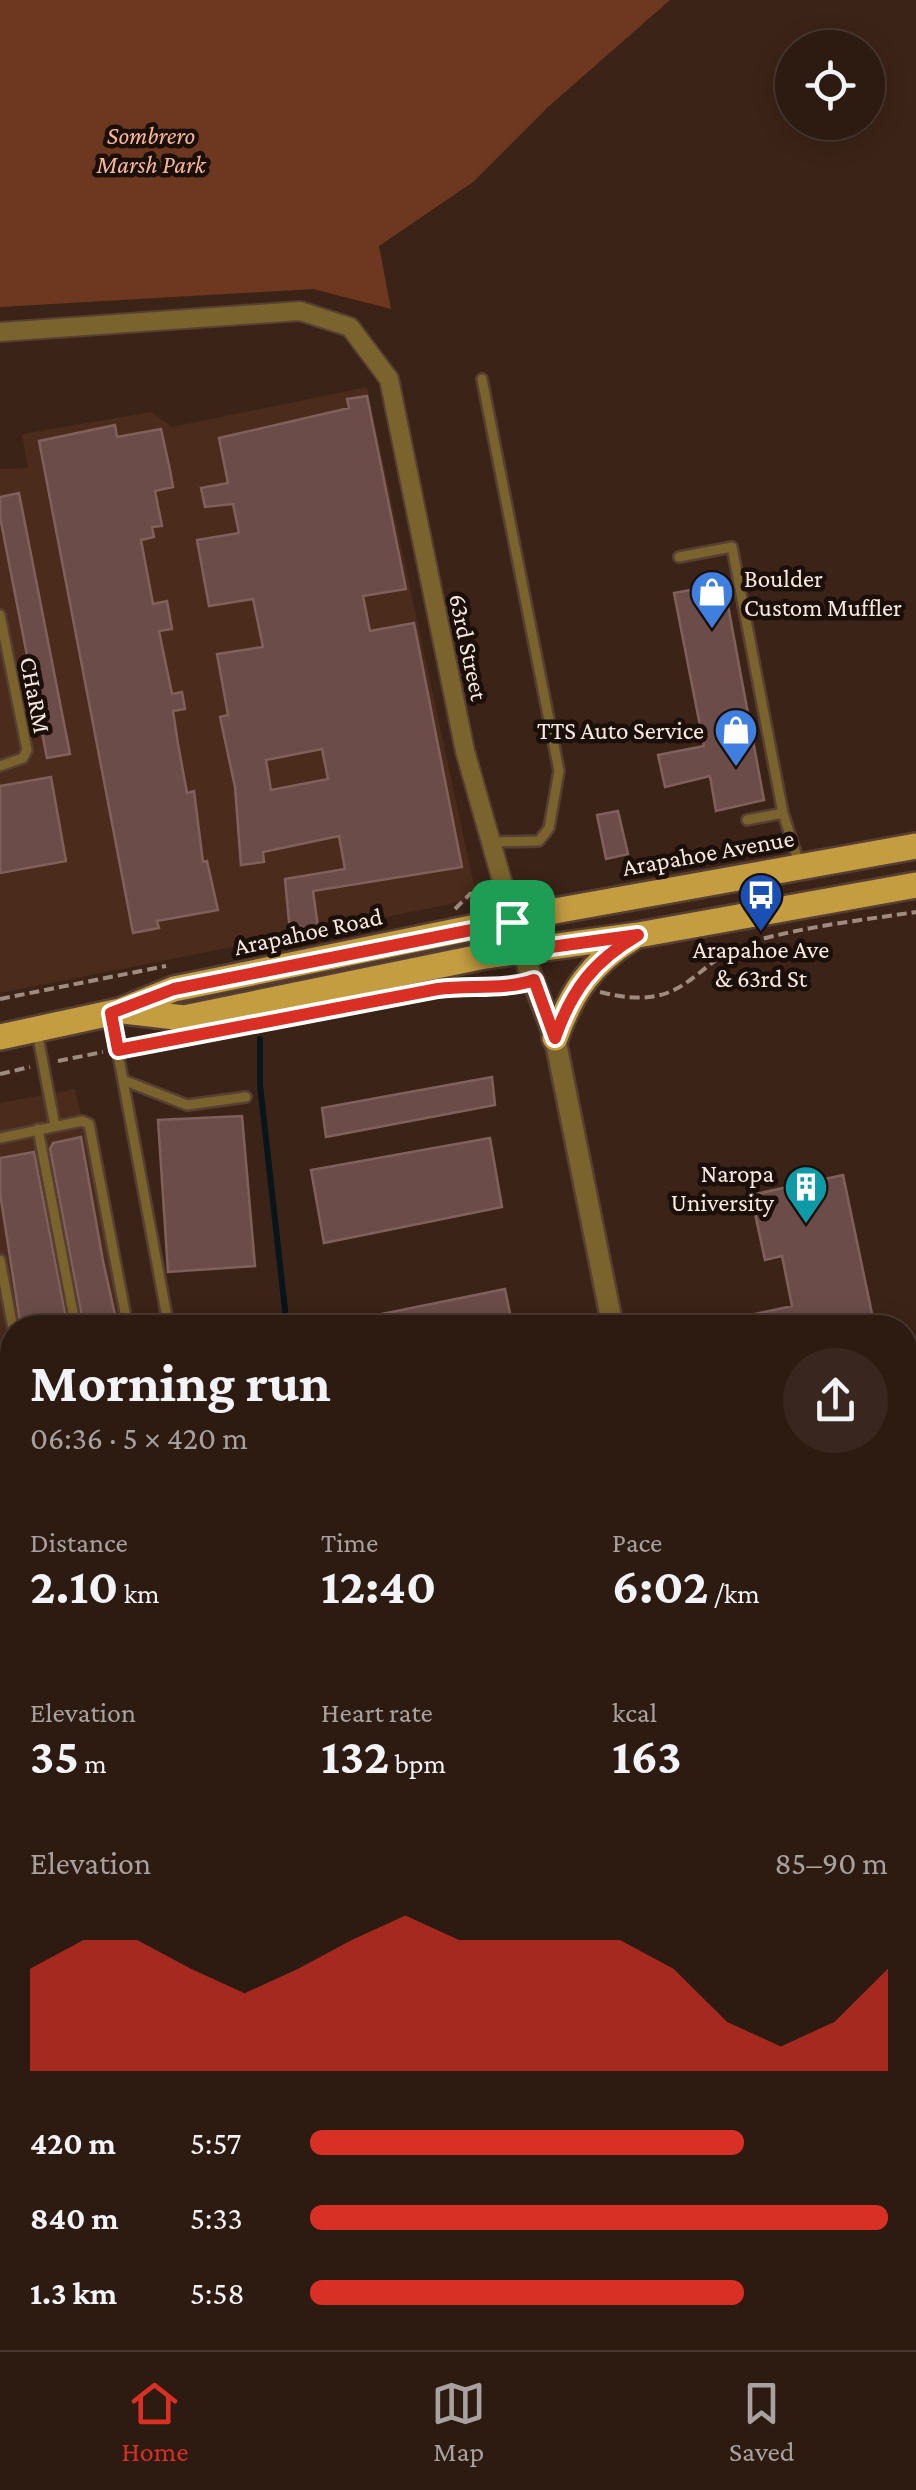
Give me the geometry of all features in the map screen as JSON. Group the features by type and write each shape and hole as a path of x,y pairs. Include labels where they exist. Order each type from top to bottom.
{"main road":[{"name":"Arapahoe Avenue","path":"512,922 916,846"},
{"path":"522,951 638,935 916,884"},
{"name":"Arapahoe Road","path":"0,1037 115,1012 174,989 512,922"},
{"path":"555,1038 581,982 601,958 638,935"},
{"name":"Arapahoe Road","path":"115,1012 184,1018 522,951"}],"street":[{"name":"63rd Street","path":"0,332 300,310 340,322 367,344 389,379 465,751 512,922 555,1038 610,1315"}],"lane":[{"path":"482,379 559,771 549,828 539,841 489,842"},
{"path":"680,557 732,547 783,813 800,866"},
{"name":"CHaRM","path":"0,615 27,750 23,758 0,766"},
{"path":"747,820 783,813"},
{"path":"115,1012 123,1080 167,1315"},
{"path":"36,1029 55,1126"},
{"path":"123,1080 188,1105 246,1097"},
{"path":"0,1138 55,1126 89,1124 126,1315"},
{"path":"38,1129 74,1315"},
{"path":"0,1260 11,1315"}],"path":[{"path":"581,982 620,997 646,998 698,978 723,954 754,942 916,912"},
{"path":"438,989 486,983 512,988 534,980"},
{"path":"0,1074 168,1039"}],"shaded area":[{"path":"367,387 477,899 0,993 0,469 28,468 22,434 152,412 172,427"},
{"path":"75,1089 127,1315 0,1315 0,1103"}],"green space":[{"name":"Sombrero Marsh Park","path":"0,0 670,0 548,107 473,182 379,246 391,309 313,289 0,307"}],"building":[{"path":"367,396 406,589 363,596 370,631 414,623 462,867 313,891 318,927 290,932 285,879 345,869 339,836 263,852 264,862 241,865 235,787 220,717 228,715 217,654 263,647 253,599 209,606 197,540 239,533 233,504 205,507 201,488 228,483 219,438 349,408 347,399","holes":["322,749 328,779 271,790 266,760"]},
{"path":"115,425 117,437 161,429 170,470 173,487 155,491 162,526 152,527 154,537 141,540 153,604 167,601 172,629 159,631 172,694 182,692 185,709 173,711 178,744 187,793 194,791 203,862 207,861 218,910 157,921 159,928 133,933 39,441"},
{"path":"19,493 70,754 47,758 0,517 0,497"},
{"path":"724,584 764,800 716,811 710,776 665,787 658,755 704,746 674,593"},
{"path":"51,777 66,861 0,873 0,786"},
{"path":"618,811 628,854 606,859 597,815"},
{"path":"492,1077 495,1105 326,1137 322,1108"},
{"path":"242,1116 255,1266 168,1272 158,1120"},
{"path":"81,1137 115,1315 82,1315 50,1149 53,1143"},
{"path":"490,1138 502,1207 324,1243 311,1170"},
{"path":"34,1152 65,1315 19,1315 0,1193 0,1158"},
{"name":"Naropa University","path":"843,1175 872,1315 750,1315 792,1306 782,1256 765,1260 751,1195"},
{"path":"505,1289 510,1315 377,1315"}],"waterway":[{"path":"260,1039 260,1085 286,1315"}],"place":[{"name":"Boulder Custom Muffler","path":"712,630"},
{"name":"TTS Auto Service","path":"736,768"},
{"name":"Arapahoe Ave & 63rd St","path":"761,933"},
{"name":"Naropa University","path":"806,1225"}],"route":[{"path":"512,922 522,951 638,935 594,964 565,1009 555,1038 534,980 512,988 486,983 438,989 118,1050 111,1013 174,989 512,922"}]}
